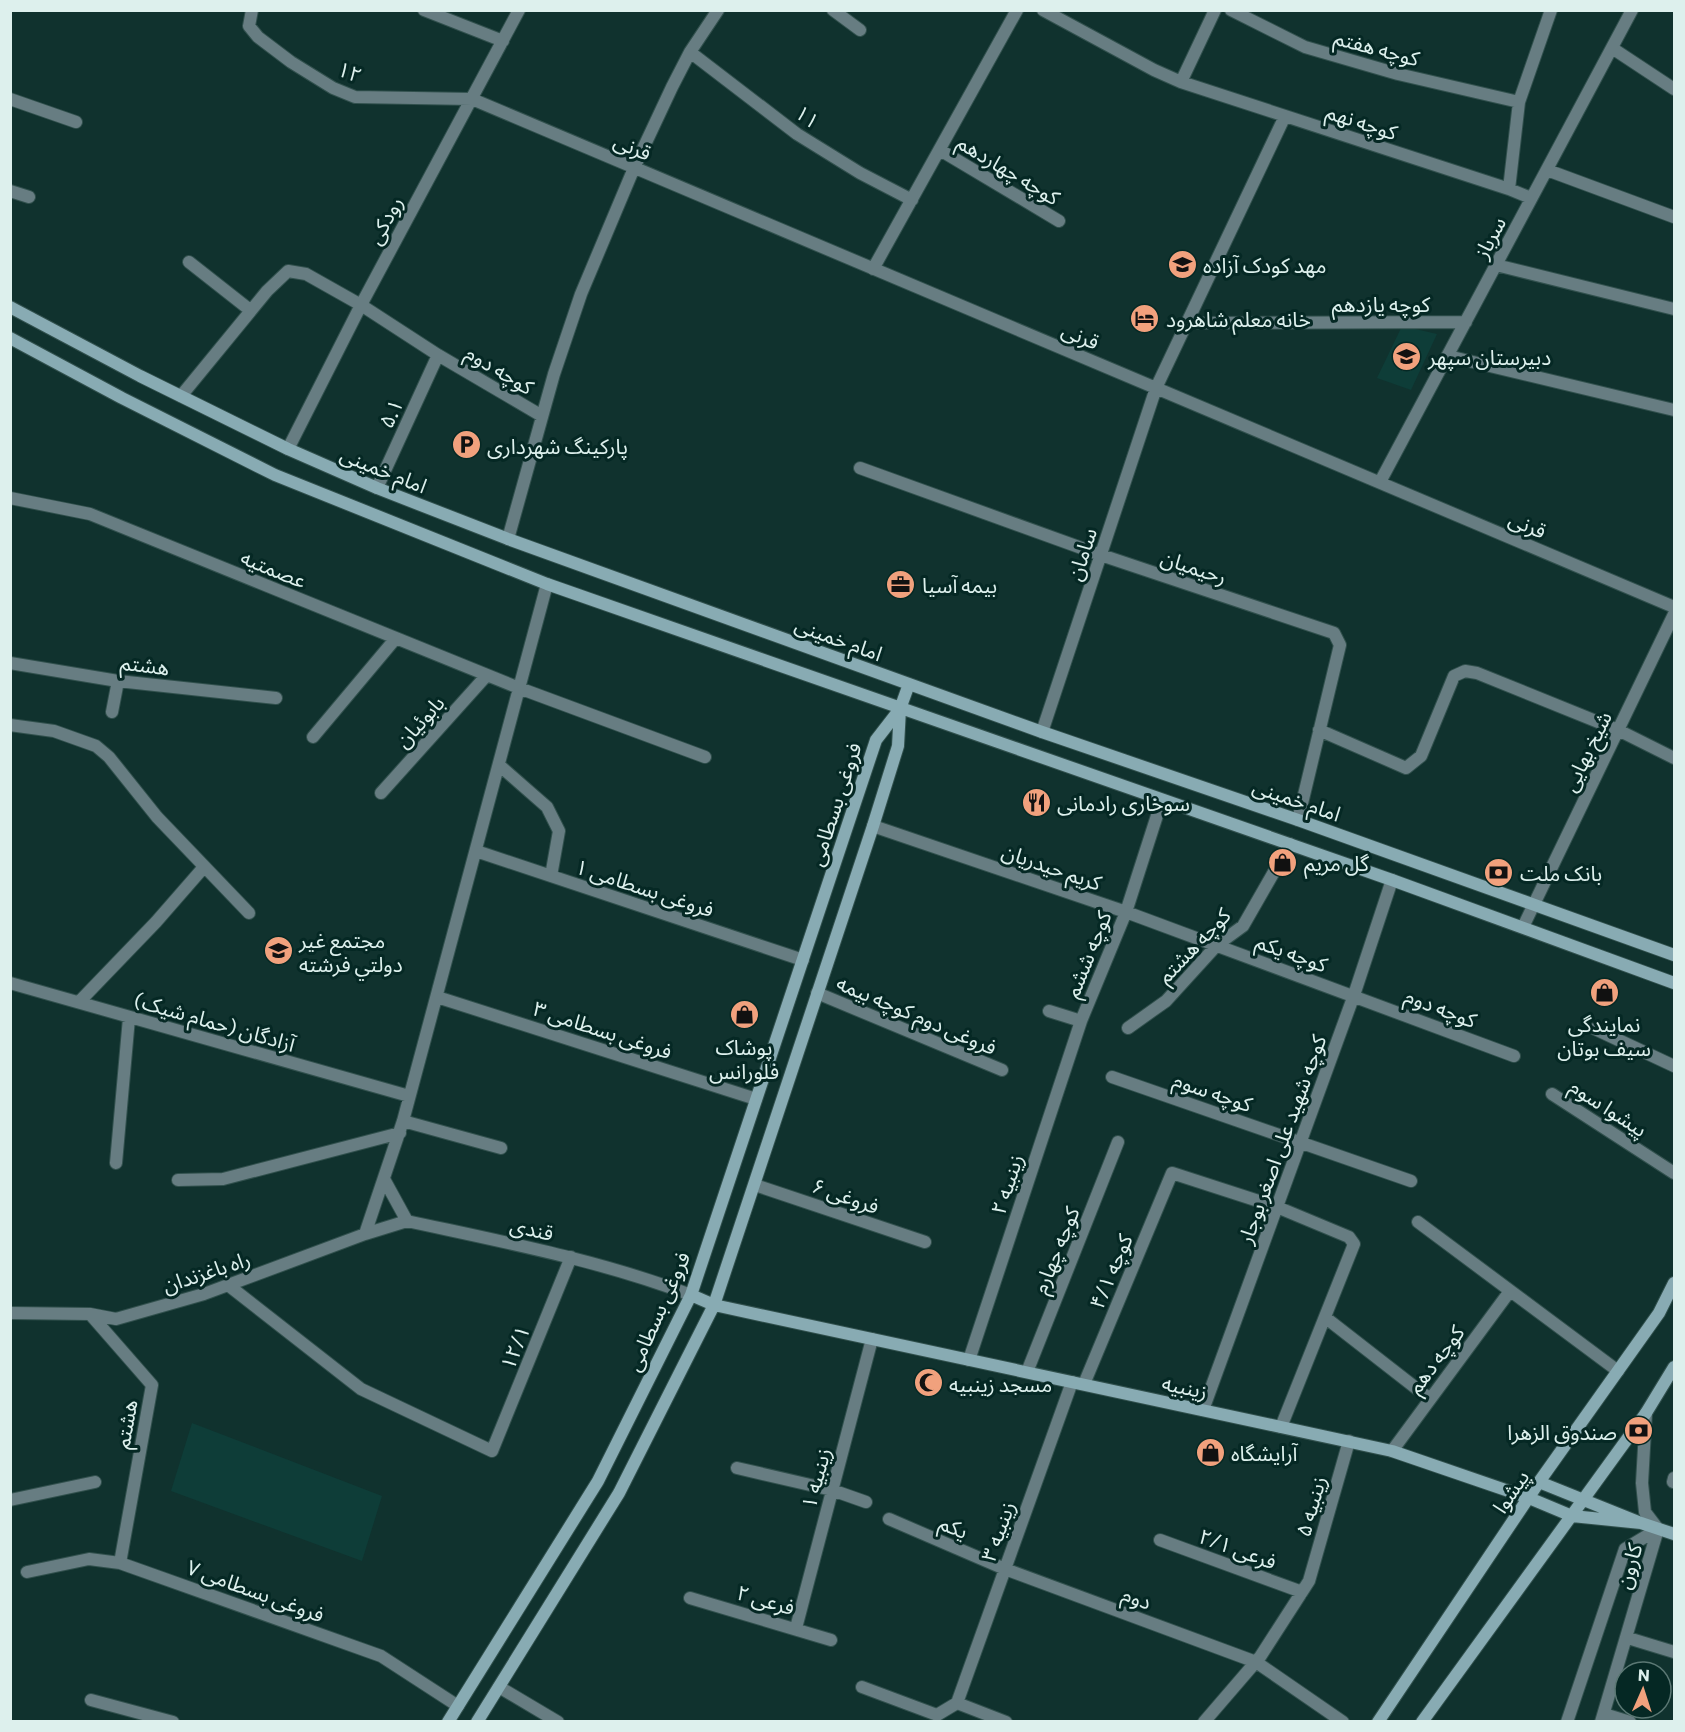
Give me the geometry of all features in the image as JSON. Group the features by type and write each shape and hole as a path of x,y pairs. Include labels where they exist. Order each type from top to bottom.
{"main road":[{"name":"امام خمینی","path":"10,307 288,449 377,488 508,539 1042,732 1298,820 1674,956"},
{"path":"10,338 122,398 275,475 547,584 1392,880 1674,983"},
{"path":"900,709 909,684"},
{"name":"فروغی بسطامی","path":"477,1722 619,1493 714,1305 898,746 900,709"},
{"name":"فروغی بسطامی","path":"448,1722 598,1481 691,1295 876,740 900,709"},
{"name":"پیشوا","path":"1378,1722 1539,1482 1659,1313 1674,1283"},
{"name":"زینبیه","path":"691,1295 714,1305 1392,1451 1529,1498 1572,1516 1641,1523"},
{"path":"1422,1722 1646,1413 1674,1367"},
{"name":"زینبیه","path":"1539,1482 1674,1534"}],"street":[{"name":"۱۲","path":"252,10 249,26 258,37 291,62 333,88 355,97 472,99"},
{"path":"424,10 503,41"},
{"name":"رودکی","path":"288,449 361,305 519,10"},
{"path":"833,10 860,30"},
{"path":"873,269 1017,10"},
{"path":"1043,10 1154,70 1181,82 1215,10"},
{"name":"کوچه هفتم","path":"1231,10 1305,47 1398,74 1519,102"},
{"name":"سرباز","path":"1380,482 1632,10"},
{"path":"508,539 554,374 581,294 634,168 690,52 714,12"},
{"path":"1509,189 1519,102 1546,12"},
{"path":"1612,48 1674,89"},
{"name":"۱۱","path":"690,52 798,134 860,173 912,200"},
{"name":"کوچه نهم","path":"1181,82 1532,198"},
{"path":"10,99 76,122"},
{"name":"قرنی","path":"472,99 1674,606"},
{"name":"سامان","path":"1042,732 1156,388 1285,116"},
{"name":"کوچه چهاردهم","path":"940,150 1059,221"},
{"path":"1547,170 1674,218"},
{"path":"10,191 29,197"},
{"path":"189,262 250,310"},
{"path":"1496,265 1674,309"},
{"path":"181,396 250,310 288,271 306,274 361,305 438,355"},
{"name":"کوچه یازدهم","path":"1187,323 1466,322"},
{"name":"کوچه دوم","path":"438,355 542,416"},
{"name":"۵.۱","path":"377,488 438,355"},
{"path":"1448,356 1674,410"},
{"name":"رحیمیان","path":"860,468 1101,555 1334,633 1340,645 1298,820"},
{"name":"عصمتیه","path":"10,498 90,514 519,688 705,756"},
{"path":"365,1234 401,1127 547,584"},
{"name":"شیخ بهایی","path":"1523,927 1674,614"},
{"path":"313,737 396,638"},
{"name":"هشتم","path":"10,663 118,681 276,698"},
{"path":"1319,730 1406,768 1421,756 1454,676 1465,671 1477,673 1618,730 1674,758"},
{"name":"بابوئیان","path":"381,793 487,675"},
{"path":"112,712 118,681"},
{"path":"10,725 54,731 96,746 109,757 157,817 249,913"},
{"path":"499,765 547,807 559,831 551,876"},
{"name":"کوچه ششم","path":"1081,1021 1126,912 1162,800"},
{"name":"کریم حیدریان","path":"873,826 1217,945"},
{"name":"کوچه هشتم","path":"1128,1028 1166,1001 1217,945 1243,926 1290,844"},
{"name":"فروغی بسطامی ۱","path":"476,851 803,960"},
{"path":"79,1002 156,922 204,867"},
{"name":"کوچه شهید علی اصغر بوجار","path":"1203,1410 1354,995 1392,880"},
{"name":"کوچه یکم","path":"1217,945 1354,995"},
{"name":"آزادگان (حمام شیک)","path":"10,983 409,1096"},
{"name":"فروغی دوم کوچه بیمه","path":"817,993 1002,1070"},
{"name":"کوچه دوم","path":"1354,995 1514,1056"},
{"name":"فروغی بسطامی ۳","path":"437,997 756,1099"},
{"path":"1049,1011 1081,1021"},
{"path":"116,1162 129,1018"},
{"name":"زینبیه ۲","path":"969,1360 1081,1021"},
{"path":"1595,1029 1674,1066"},
{"name":"کوچه سوم","path":"1112,1077 1300,1142"},
{"name":"پیشوا سوم","path":"1552,1094 1674,1173"},
{"path":"178,1180 223,1179 401,1127 501,1148"},
{"name":"کوچه چهارم","path":"1027,1372 1118,1142"},
{"path":"1300,1142 1411,1181"},
{"name":"کوچه ۴/۱","path":"1078,1383 1172,1173 1277,1207"},
{"path":"384,1179 407,1221"},
{"name":"فروغی ۶","path":"755,1185 926,1242"},
{"path":"1277,1207 1349,1237 1354,1244 1281,1427"},
{"name":"قندی","path":"407,1221 571,1257 642,1277 691,1295"},
{"name":"راه باغزندان","path":"10,1313 90,1314 117,1319 204,1294 365,1234 407,1221"},
{"path":"1418,1222 1618,1371"},
{"name":"۱۲/۱","path":"228,1285 361,1389 492,1451 571,1257"},
{"name":"کوچه دهم","path":"1392,1451 1510,1291"},
{"name":"هشتم","path":"90,1314 152,1385 120,1563"},
{"path":"1326,1318 1430,1399"},
{"name":"زینبیه ۱","path":"796,1628 872,1339"},
{"name":"زینبیه ۳","path":"958,1698 1005,1569 1078,1383"},
{"path":"1646,1413 1642,1483 1645,1512 1658,1529"},
{"name":"زینبیه ۵","path":"1204,1722 1256,1662 1309,1581 1349,1441"},
{"path":"736,1468 832,1490 866,1502"},
{"path":"10,1500 95,1482"},
{"name":"یکم","path":"889,1520 1005,1569"},
{"name":"کارون","path":"1603,1718 1658,1529"},
{"name":"کارون","path":"1568,1722 1625,1549 1658,1529"},
{"name":"فرعی ۲/۱","path":"1160,1540 1302,1592"},
{"name":"فروغی بسطامی ۷","path":"27,1572 89,1559 120,1563 381,1656 458,1706"},
{"name":"دوم","path":"1005,1569 1256,1662"},
{"name":"فرعی ۲","path":"690,1599 831,1640"},
{"path":"1628,1638 1674,1652"},
{"path":"1256,1662 1343,1722"},
{"path":"499,1687 558,1722"},
{"path":"862,1687 937,1715 958,1698 1006,1722"},
{"path":"91,1700 173,1722"},
{"path":"1603,1718 1630,1722"}],"shaded area":[{"name":"دبیرستان سپهر","path":"1402,326 1437,334 1411,390 1377,378"},
{"path":"192,1423 382,1496 362,1561 171,1491"}],"place":[{"name":"مهد کودک آزاده","path":"1182,264"},
{"name":"خانه معلم شاهرود","path":"1145,318"},
{"name":"دبیرستان سپهر","path":"1407,356"},
{"name":"پارکینگ شهرداری","path":"466,445"},
{"name":"بیمه آسیا","path":"901,584"},
{"name":"سوخاری رادمانی","path":"1036,802"},
{"name":"گل مریم","path":"1283,862"},
{"name":"بانک ملت","path":"1499,872"},
{"name":"مجتمع غير دولتي فرشته","path":"278,951"},
{"name":"نمایندگی سیف بوتان","path":"1604,992"},
{"name":"پوشاک فلورانس","path":"744,1015"},
{"name":"مسجد زینبیه","path":"928,1383"},
{"name":"صندوق الزهرا","path":"1638,1431"},
{"name":"آرایشگاه","path":"1210,1452"}]}
